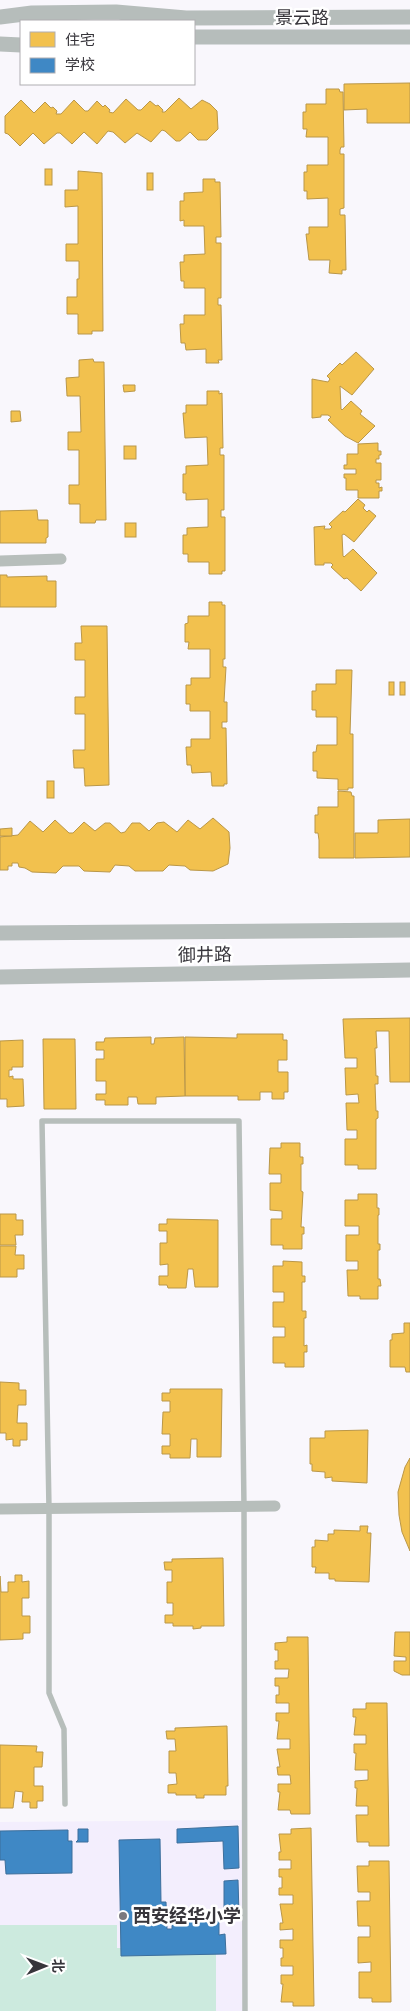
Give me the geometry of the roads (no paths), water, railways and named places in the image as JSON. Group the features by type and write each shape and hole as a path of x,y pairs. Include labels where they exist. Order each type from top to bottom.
{"street":[{"path":"0,10 32,13"},
{"name":"景云路","path":"0,17 32,13 116,12 186,18 410,17"},
{"name":"景云路","path":"195,37 410,36"},
{"path":"0,44 20,45"},
{"path":"0,49 20,45"},
{"path":"0,560 61,559"},
{"name":"御井路","path":"0,933 410,930"},
{"name":"御井路","path":"0,977 410,970"},
{"path":"0,1509 274,1506"}],"lane":[{"path":"64,1804 64,1729 49,1693 49,1509 42,1122 239,1120 244,1507 245,2011"}],"place":[{"name":"西安经华小学","path":"123,1916"}]}
